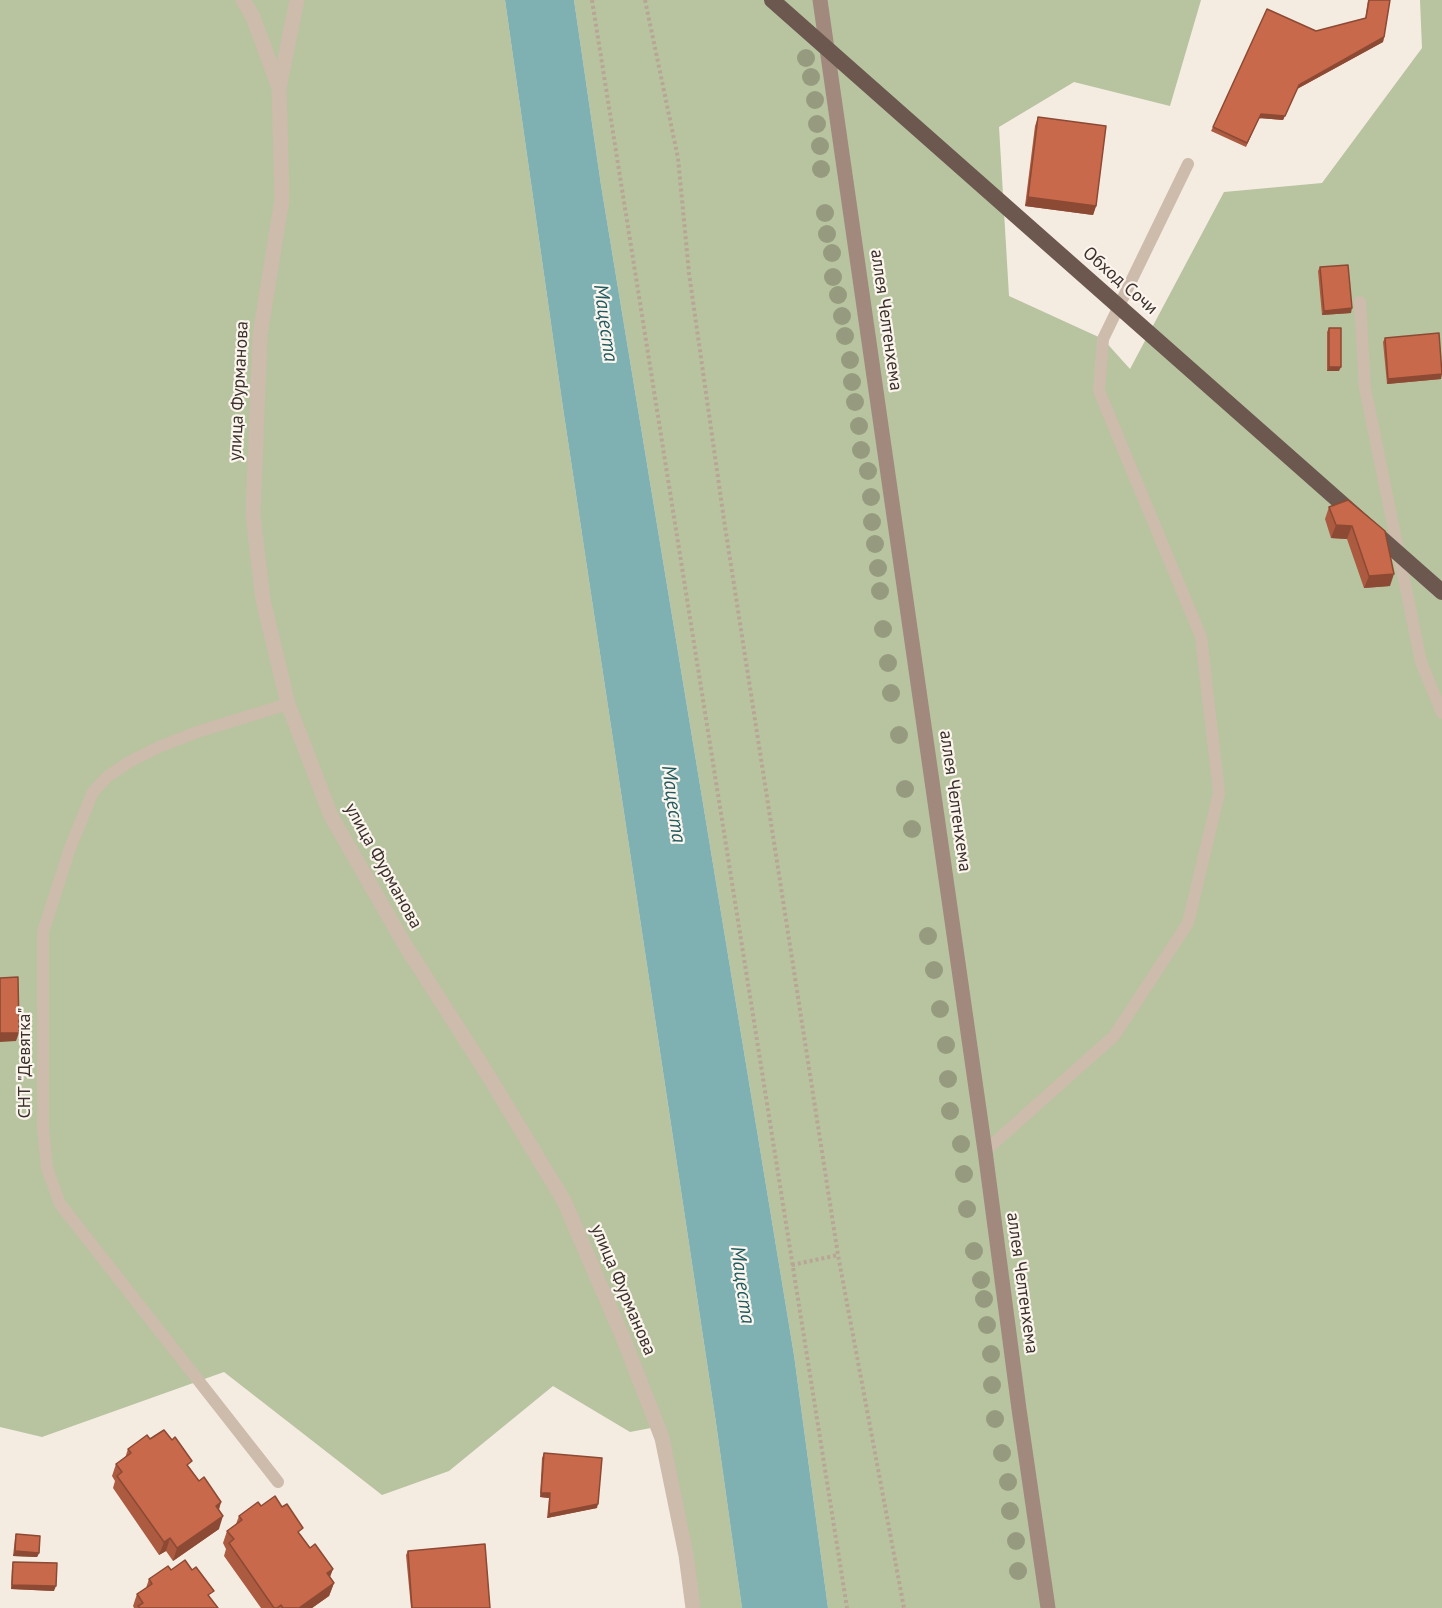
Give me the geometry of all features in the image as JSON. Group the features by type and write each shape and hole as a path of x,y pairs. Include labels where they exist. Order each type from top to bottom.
{"highway":[{"name":"Обход Сочи","path":"772,0 1442,592"}],"main road":[{"name":"аллея Челтенхема","path":"820,0 985,1150 1048,1608"}],"street":[{"name":"улица Фурманова","path":"243,0 254,17 279,88"},
{"name":"улица Фурманова","path":"297,0 279,88 282,199 260,335 254,515 263,600 288,704 331,816 405,945 488,1075 564,1201 624,1340 662,1438 686,1555 693,1608"}],"lane":[{"path":"985,1150 1114,1036 1127,1017 1188,923 1219,792 1201,637 1100,391 1103,339 1188,164"},
{"path":"1360,302 1367,399 1421,662 1442,712"},
{"name":"СНТ \"Девятка\"","path":"278,1482 60,1204 46,1168 43,1128 43,932 70,848 93,792 108,776 131,761 169,743 288,704"}],"path":[{"path":"592,0 847,1608"},
{"path":"645,0 678,158 689,273 724,520 838,1255 904,1608"},
{"path":"792,1265 838,1255"}],"green space":[{"path":"0,0 505,0 563,408 742,1608 687,1608 662,1439 656,1427 630,1432 553,1386 449,1471 382,1495 224,1372 42,1437 0,1427"},
{"path":"574,0 1201,0 1170,106 1074,82 999,127 1009,296 1103,339 1130,369 1224,192 1322,183 1422,48 1420,0 1442,0 1442,1608 828,1608 794,1355 601,185"}],"water":[{"name":"Мацеста","path":"505,0 574,0 601,185 794,1355 828,1608 742,1608 563,408"}],"building":[{"path":"1369,0 1390,0 1384,37 1299,85 1285,116 1261,114 1247,143 1213,127 1267,9 1316,31 1366,18"},
{"path":"1038,117 1106,126 1096,206 1028,197"},
{"path":"1348,265 1352,308 1324,311 1320,267"},
{"path":"1329,328 1341,328 1341,367 1329,367"},
{"path":"1439,333 1442,374 1388,379 1385,338"},
{"path":"1348,500 1385,531 1394,574 1369,576 1352,526 1336,525 1329,507"},
{"path":"18,977 19,1033 0,1033 0,978"},
{"path":"164,1430 172,1440 175,1437 192,1461 187,1465 199,1481 204,1477 221,1502 216,1506 223,1516 177,1548 170,1538 164,1542 117,1476 122,1472 116,1464 131,1453 128,1449 147,1435 150,1439"},
{"path":"544,1453 602,1458 598,1504 549,1514 550,1493 541,1493"},
{"path":"275,1496 282,1507 287,1504 303,1528 298,1532 310,1548 315,1544 333,1569 327,1573 334,1583 299,1608 283,1608 281,1605 274,1608 229,1543 234,1539 227,1531 242,1520 239,1516 258,1502 261,1506"},
{"path":"16,1534 40,1536 39,1553 15,1551"},
{"path":"485,1544 490,1608 412,1608 408,1551"},
{"path":"185,1560 192,1570 196,1567 214,1591 208,1595 218,1608 140,1608 138,1606 143,1603 137,1594 152,1584 149,1579 168,1566 171,1570"},
{"path":"13,1562 57,1563 56,1586 12,1585"}]}
